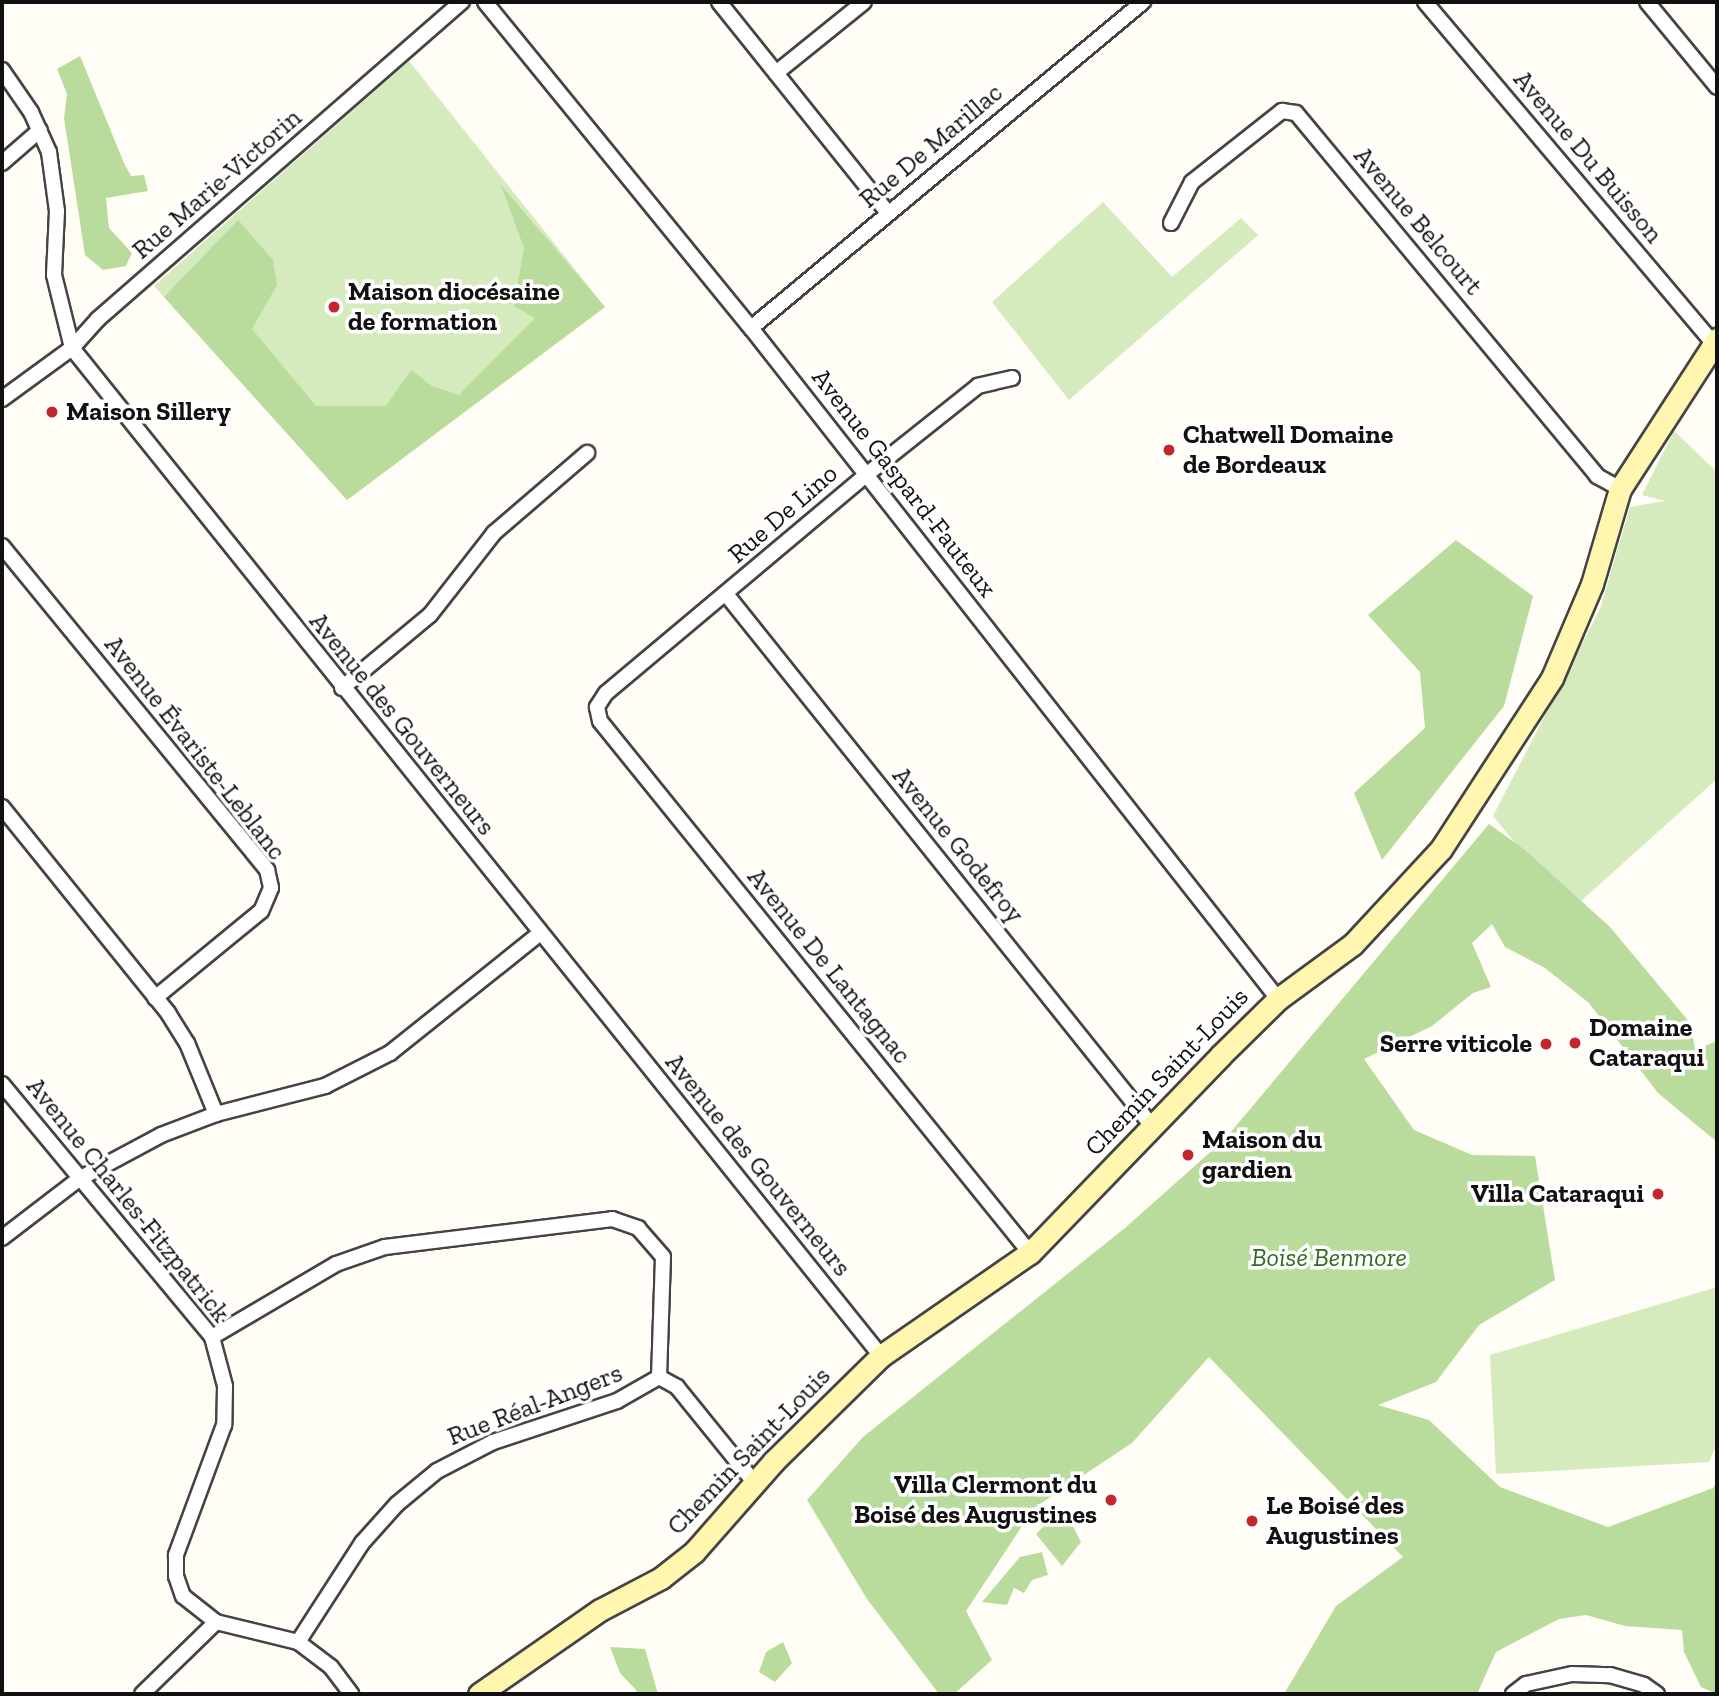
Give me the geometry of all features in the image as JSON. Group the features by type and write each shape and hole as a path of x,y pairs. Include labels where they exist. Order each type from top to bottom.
{"street":[{"name":"Rue Marie-Victorin","path":"2,399 72,348 98,319 462,2"},
{"name":"Avenue Gaspard-Fauteux","path":"485,2 751,328 1278,999"},
{"path":"719,2 888,213"},
{"path":"776,73 864,2"},
{"name":"Rue De Marillac","path":"751,328 1143,2"},
{"name":"Avenue Du Buisson","path":"1425,2 1716,342"},
{"path":"1647,2 1717,87"},
{"name":"Avenue des Gouverneurs","path":"2,70 40,130 56,187 54,275 72,348 539,934 881,1356"},
{"name":"Avenue Belcourt","path":"1171,223 1192,182 1282,111 1296,113 1597,476 1620,489"},
{"path":"2,163 40,130"},
{"name":"Chemin Saint-Louis","path":"480,1694 600,1610 661,1578 694,1552 754,1482 881,1356 1030,1253 1278,999 1353,944 1441,849 1552,678 1574,627 1620,489 1716,342"},
{"name":"Rue De Lino","path":"597,707 606,693 866,475 978,386 1012,378"},
{"path":"342,688 430,615 494,533 587,453"},
{"name":"Avenue Évariste-Leblanc","path":"2,547 267,870 271,888 261,911 155,998"},
{"name":"Avenue Godefroy","path":"726,594 1152,1126"},
{"name":"Avenue De Lantagnac","path":"597,707 600,721 1030,1253"},
{"path":"2,807 155,998 187,1043 216,1114"},
{"path":"2,1238 79,1179 160,1135 216,1114 325,1086 390,1053 539,934"},
{"name":"Avenue Charles-Fitzpatrick","path":"2,1084 212,1337 225,1386 224,1425 176,1555 176,1576 183,1597 216,1622 298,1642 331,1667 351,1694"},
{"path":"212,1337 336,1264 385,1247 612,1219 638,1228 663,1257 659,1377 677,1387 754,1482"},
{"name":"Rue Réal-Angers","path":"298,1642 362,1543 397,1504 437,1471 493,1442 617,1401 659,1377"},
{"path":"142,1694 216,1622"},
{"path":"1513,1694 1526,1684 1572,1674 1610,1675 1644,1685 1657,1694"}],"green space":[{"path":"80,56 124,163 131,176 144,175 148,191 106,198 109,228 132,253 126,266 103,270 85,255 64,118 67,94 57,69"},
{"path":"409,61 605,307 347,500 154,286"},
{"path":"501,185 605,307 347,500 164,297 238,220 273,260 277,285 252,329 316,406 386,406 411,370 432,386 459,395 535,318 514,306 524,248"},
{"path":"1103,202 1172,277 1241,218 1258,235 1069,400 992,302"},
{"path":"1674,431 1717,472 1717,779 1581,901 1515,843 1493,816 1600,609 1630,507 1665,501 1642,495"},
{"path":"1456,540 1533,596 1504,706 1382,860 1354,793 1425,728 1420,672 1368,615"},
{"name":"Boisé Benmore","path":"1489,824 1525,850 1610,927 1691,1024 1695,1050 1717,1041 1717,1142 1658,1093 1589,1003 1545,968 1505,947 1492,924 1472,943 1491,987 1473,993 1432,1026 1364,1059 1414,1130 1472,1155 1535,1156 1555,1280 1479,1325 1436,1382 1378,1405 1429,1420 1500,1487 1608,1527 1713,1488 1717,1482 1717,1694 1701,1687 1684,1652 1682,1630 1625,1626 1586,1615 1559,1619 1496,1652 1477,1694 1284,1694 1336,1606 1403,1557 1209,1357 1132,1443 1034,1508 966,1611 992,1660 954,1694 939,1694 867,1599 807,1500 863,1437 1125,1228 1225,1139"},
{"path":"1717,1287 1717,1444 1709,1462 1496,1474 1490,1355"},
{"path":"1063,1507 1081,1542 1062,1566 1036,1534"},
{"path":"1042,1552 1048,1575 1032,1580 1024,1593 1014,1588 1007,1605 982,1602 1020,1557"},
{"path":"783,1642 792,1663 775,1682 759,1672 766,1652"},
{"path":"610,1647 645,1649 658,1694 632,1694 637,1691 620,1673"}],"place":[{"name":"Maison diocésaine de formation","path":"334,307"},
{"name":"Maison Sillery","path":"52,412"},
{"name":"Chatwell Domaine de Bordeaux","path":"1169,450"},
{"name":"Domaine Cataraqui","path":"1575,1043"},
{"name":"Serre viticole","path":"1546,1044"},
{"name":"Maison du gardien","path":"1188,1155"},
{"name":"Villa Cataraqui","path":"1658,1194"},
{"name":"Villa Clermont du Boisé des Augustines","path":"1111,1500"},
{"name":"Le Boisé des Augustines","path":"1252,1521"}]}
